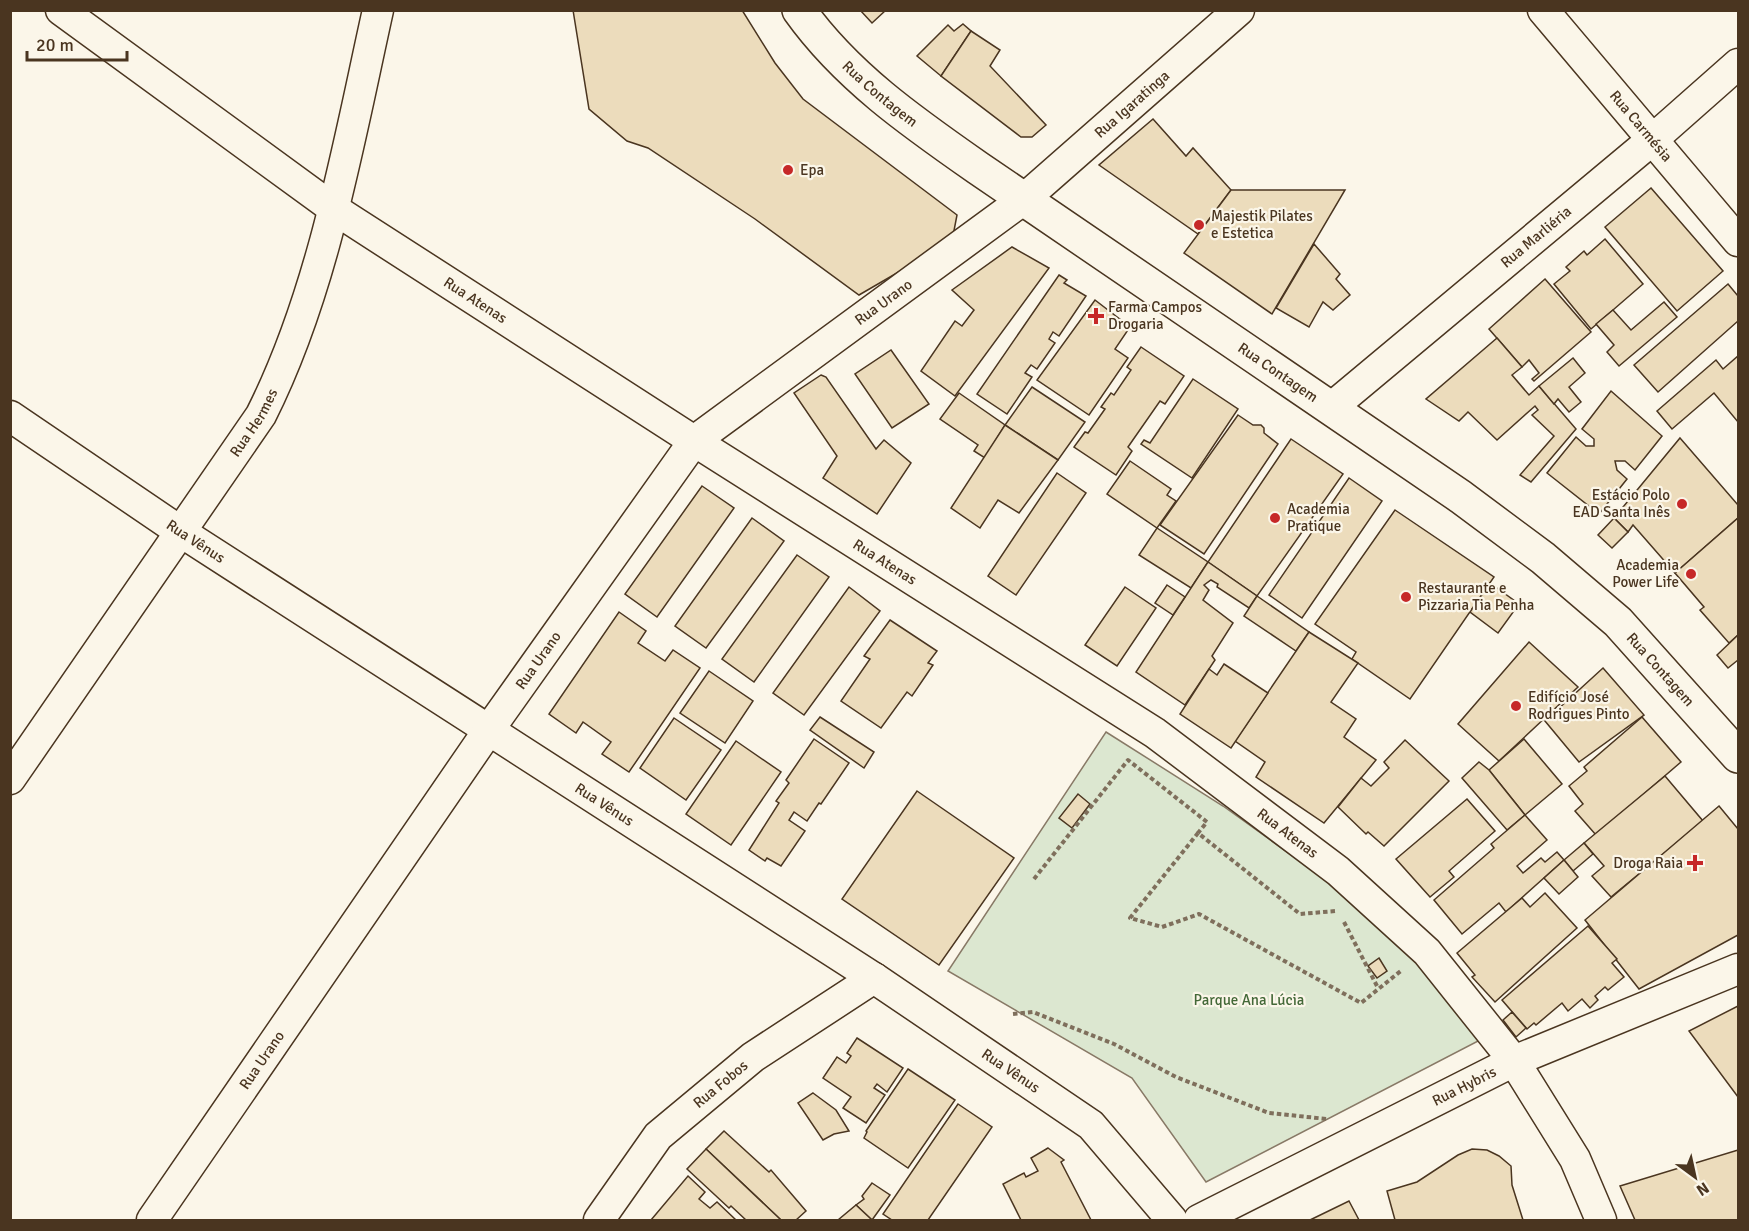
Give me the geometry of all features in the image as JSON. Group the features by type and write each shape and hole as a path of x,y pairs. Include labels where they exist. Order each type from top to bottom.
{"street":[{"name":"Rua Atenas","path":"62,10 334,209 694,441 1155,733 1338,871 1427,952 1514,1061 1575,1159 1601,1221"},
{"name":"Rua Hermes","path":"10,779 261,415 279,379 294,342 334,209 378,10"},
{"name":"Rua Contagem","path":"799,10 834,53 874,92 951,149 1461,497 1525,544 1610,615 1738,756"},
{"name":"Rua Igaratinga","path":"1024,199 1239,10"},
{"name":"Rua Carmésia","path":"1543,10 1738,241"},
{"name":"Rua Marliéria","path":"1331,408 1652,140 1738,64"},
{"name":"Rua Urano","path":"153,1221 488,731 694,441 1024,199"},
{"name":"Rua Vênus","path":"10,416 181,532 874,978 1091,1125 1172,1221"},
{"name":"Rua Hybris","path":"1199,1221 1514,1061 1738,969"},
{"name":"Rua Fobos","path":"599,1221 658,1136 753,1057 874,978"}],"path":[{"path":"1034,879 1128,760 1207,822 1130,918 1162,927 1199,914 1361,1003 1427,952"},
{"path":"1198,833 1300,915 1338,911"},
{"path":"1343,920 1378,988"},
{"path":"1013,1014 1033,1012 1114,1044 1176,1077 1269,1113 1337,1120"}],"green space":[{"name":"Parque Ana Lúcia","path":"1106,732 1223,806 1340,890 1419,965 1482,1039 1206,1182 1132,1078 948,971"}],"building":[{"name":"Epa","path":"573,10 742,10 775,63 803,99 957,215 952,241 859,295 755,219 648,148 627,141 589,109"},
{"path":"860,10 886,10 872,23"},
{"path":"963,24 971,31 941,76 917,56 948,25 954,31"},
{"path":"971,31 1000,50 990,66 1046,125 1032,137 1021,137 941,76"},
{"path":"1153,119 1186,156 1193,148 1231,190 1198,234 1099,165"},
{"path":"1651,188 1723,271 1677,311 1605,227"},
{"path":"1231,190 1345,190 1272,314 1184,253"},
{"path":"1605,239 1643,284 1591,329 1554,284 1570,271 1566,267 1584,251 1587,255"},
{"path":"1314,244 1340,274 1336,279 1350,295 1333,310 1323,302 1309,327 1276,308"},
{"path":"1012,247 1049,268 955,396 921,371 955,321 962,326 974,310 952,290"},
{"path":"1059,275 1067,280 1064,283 1086,296 1059,336 1053,332 1049,339 1055,343 1037,369 1031,365 1025,373 1032,377 1007,414 977,394"},
{"path":"1545,279 1591,332 1534,381 1532,379 1539,373 1529,360 1522,367 1489,329"},
{"path":"1728,284 1738,296 1738,321 1658,392 1634,365"},
{"path":"1095,300 1130,327 1115,349 1128,358 1089,415 1037,380"},
{"path":"1664,302 1677,317 1619,366 1607,352 1614,345 1596,324 1613,310 1631,330"},
{"path":"1497,338 1522,367 1512,375 1529,395 1539,386 1576,429 1531,482 1520,475 1554,436 1532,415 1538,410 1535,406 1497,440 1468,412 1459,421 1426,399"},
{"path":"1141,347 1184,376 1165,404 1160,401 1128,447 1132,451 1116,475 1074,447 1085,432 1088,433 1105,409 1101,407 1111,393 1114,395 1131,370 1127,367"},
{"path":"891,350 929,404 892,428 855,374"},
{"path":"1738,356 1738,422 1714,393 1672,429 1657,411 1716,360 1723,369"},
{"path":"1573,358 1585,373 1569,387 1581,402 1569,412 1558,399 1554,404 1539,386"},
{"path":"821,375 826,377 876,449 884,440 911,463 877,514 823,478 837,456 794,393"},
{"path":"1193,379 1238,409 1192,478 1141,444 1144,440 1150,443"},
{"path":"1032,387 1085,422 1058,460 1005,425"},
{"path":"1611,391 1662,436 1635,470 1625,461 1615,461 1617,470 1627,479 1599,514 1547,473 1576,437 1586,446 1594,446 1594,439 1582,429"},
{"path":"959,393 1005,425 985,458 974,451 978,445 940,419"},
{"path":"1238,415 1253,425 1261,425 1264,433 1278,444 1204,554 1160,525"},
{"path":"1005,425 1058,460 1019,513 998,500 980,528 951,508"},
{"name":"Estácio Polo EAD Santa Inês","path":"1680,438 1738,505 1738,518 1675,573 1633,525 1628,532 1614,518"},
{"name":"Academia Pratique","path":"1291,439 1343,474 1257,596 1208,562"},
{"path":"1130,461 1171,489 1167,495 1176,501 1157,528 1107,494"},
{"path":"1057,473 1086,493 1016,595 988,576"},
{"path":"1349,478 1382,501 1302,618 1269,595"},
{"path":"702,486 734,508 657,617 625,594"},
{"name":"Restaurante e Pizzaria Tia Penha","path":"1395,510 1494,577 1410,699 1352,659 1356,652 1315,624"},
{"path":"752,518 784,541 706,648 675,626"},
{"path":"1614,518 1628,532 1612,548 1598,535"},
{"path":"1738,518 1738,635 1729,643 1700,610 1704,607 1675,573"},
{"path":"1157,528 1208,562 1191,588 1139,555"},
{"path":"797,555 829,577 754,682 722,659"},
{"path":"1208,562 1257,596 1249,608 1217,587 1218,584 1211,580 1204,585 1209,590 1203,600 1233,623 1212,656 1215,660 1185,705 1136,672"},
{"path":"1490,583 1519,604 1498,633 1470,612"},
{"path":"1167,585 1185,597 1173,615 1155,603"},
{"path":"849,587 880,611 804,715 773,693"},
{"path":"1125,587 1156,608 1117,666 1085,645"},
{"path":"1257,596 1309,632 1296,651 1244,616"},
{"path":"619,612 646,631 638,643 665,661 673,650 700,668 629,772 602,754 611,742 583,722 576,733 549,714"},
{"path":"890,620 937,651 928,663 933,665 912,696 907,692 881,728 841,701 870,659 864,656"},
{"path":"1309,632 1358,663 1331,702 1356,719 1344,737 1376,760 1324,823 1256,777 1265,762 1235,741"},
{"path":"1738,635 1738,660 1728,668 1717,655"},
{"name":"Edifício José Rodrigues Pinto","path":"1529,642 1578,687 1499,761 1458,724"},
{"path":"1224,664 1268,693 1231,748 1180,714 1209,669 1217,675"},
{"path":"1603,668 1644,715 1579,762 1545,721"},
{"path":"709,671 753,701 725,743 680,713"},
{"path":"820,717 874,752 864,768 810,730"},
{"path":"1642,717 1681,762 1596,835 1575,811 1583,804 1569,786 1587,771 1584,767"},
{"path":"674,718 721,750 686,800 640,768"},
{"path":"814,739 849,763 807,821 794,812 789,820 805,831 781,866 767,858 765,861 749,850 779,803 776,801 789,783 786,780"},
{"path":"1524,739 1562,784 1525,815 1489,770"},
{"path":"1405,740 1449,781 1384,846 1368,832 1366,834 1338,807 1361,778 1371,786 1389,768 1384,762"},
{"path":"736,741 781,772 731,845 686,814"},
{"path":"1479,762 1489,770 1525,815 1507,830 1462,778"},
{"path":"1665,776 1703,821 1611,897 1592,876 1604,866 1584,843"},
{"path":"917,791 1014,858 939,965 842,899"},
{"path":"1078,794 1090,804 1072,828 1059,818"},
{"path":"1467,799 1495,831 1449,871 1454,877 1430,897 1396,859"},
{"name":"Droga Raia","path":"1719,806 1738,829 1738,935 1639,989 1585,920"},
{"path":"1525,815 1547,840 1517,866 1523,873 1541,858 1545,862 1557,852 1564,860 1506,912 1499,903 1462,934 1434,900 1494,848 1491,844"},
{"path":"1584,843 1593,854 1573,871 1564,860"},
{"path":"1564,860 1578,877 1559,894 1544,878"},
{"path":"1545,893 1577,928 1495,1002 1472,977 1475,975 1457,953 1522,898 1530,907"},
{"path":"1588,926 1617,959 1612,963 1624,977 1608,990 1605,987 1595,996 1598,1000 1590,1008 1582,999 1568,1011 1562,1003 1536,1025 1534,1023 1527,1029 1502,1000"},
{"path":"1379,958 1387,971 1377,978 1368,966"},
{"path":"1738,1006 1738,1097 1689,1031"},
{"path":"1512,1012 1526,1028 1516,1037 1503,1020"},
{"path":"857,1038 903,1068 887,1092 877,1084 874,1088 885,1095 866,1123 843,1108 851,1097 823,1078 837,1057 846,1063 851,1056 847,1053"},
{"path":"908,1069 955,1100 908,1168 864,1138 866,1131"},
{"path":"813,1093 836,1110 849,1131 834,1134 823,1140 798,1103"},
{"path":"958,1104 992,1127 928,1220 892,1220 883,1214"},
{"path":"724,1131 769,1172 771,1170 806,1211 796,1220 781,1220 706,1149"},
{"path":"1048,1148 1064,1160 1061,1162 1091,1220 1021,1220 1003,1184 1024,1173 1026,1177 1038,1171 1031,1158"},
{"path":"706,1149 781,1220 746,1220 731,1206 729,1208 687,1169"},
{"path":"1472,1149 1487,1150 1511,1166 1512,1185 1523,1220 1395,1220 1387,1191 1417,1182 1458,1155"},
{"path":"1738,1150 1738,1220 1635,1220 1620,1186"},
{"path":"688,1176 705,1192 699,1199 710,1208 717,1202 736,1220 651,1220"},
{"path":"872,1183 890,1195 872,1220 856,1205 864,1199 862,1196"},
{"path":"1349,1201 1359,1220 1310,1220"},
{"path":"856,1205 872,1220 838,1220"}],"place":[{"name":"Epa","path":"788,170"},
{"name":"Majestik Pilates e Estetica","path":"1199,225"},
{"name":"Farma Campos Drogaria","path":"1096,316"},
{"name":"Estácio Polo EAD Santa Inês","path":"1682,504"},
{"name":"Academia Pratique","path":"1275,518"},
{"name":"Academia Power Life","path":"1691,574"},
{"name":"Restaurante e Pizzaria Tia Penha","path":"1406,597"},
{"name":"Edifício José Rodrigues Pinto","path":"1516,706"},
{"name":"Droga Raia","path":"1695,863"}]}
